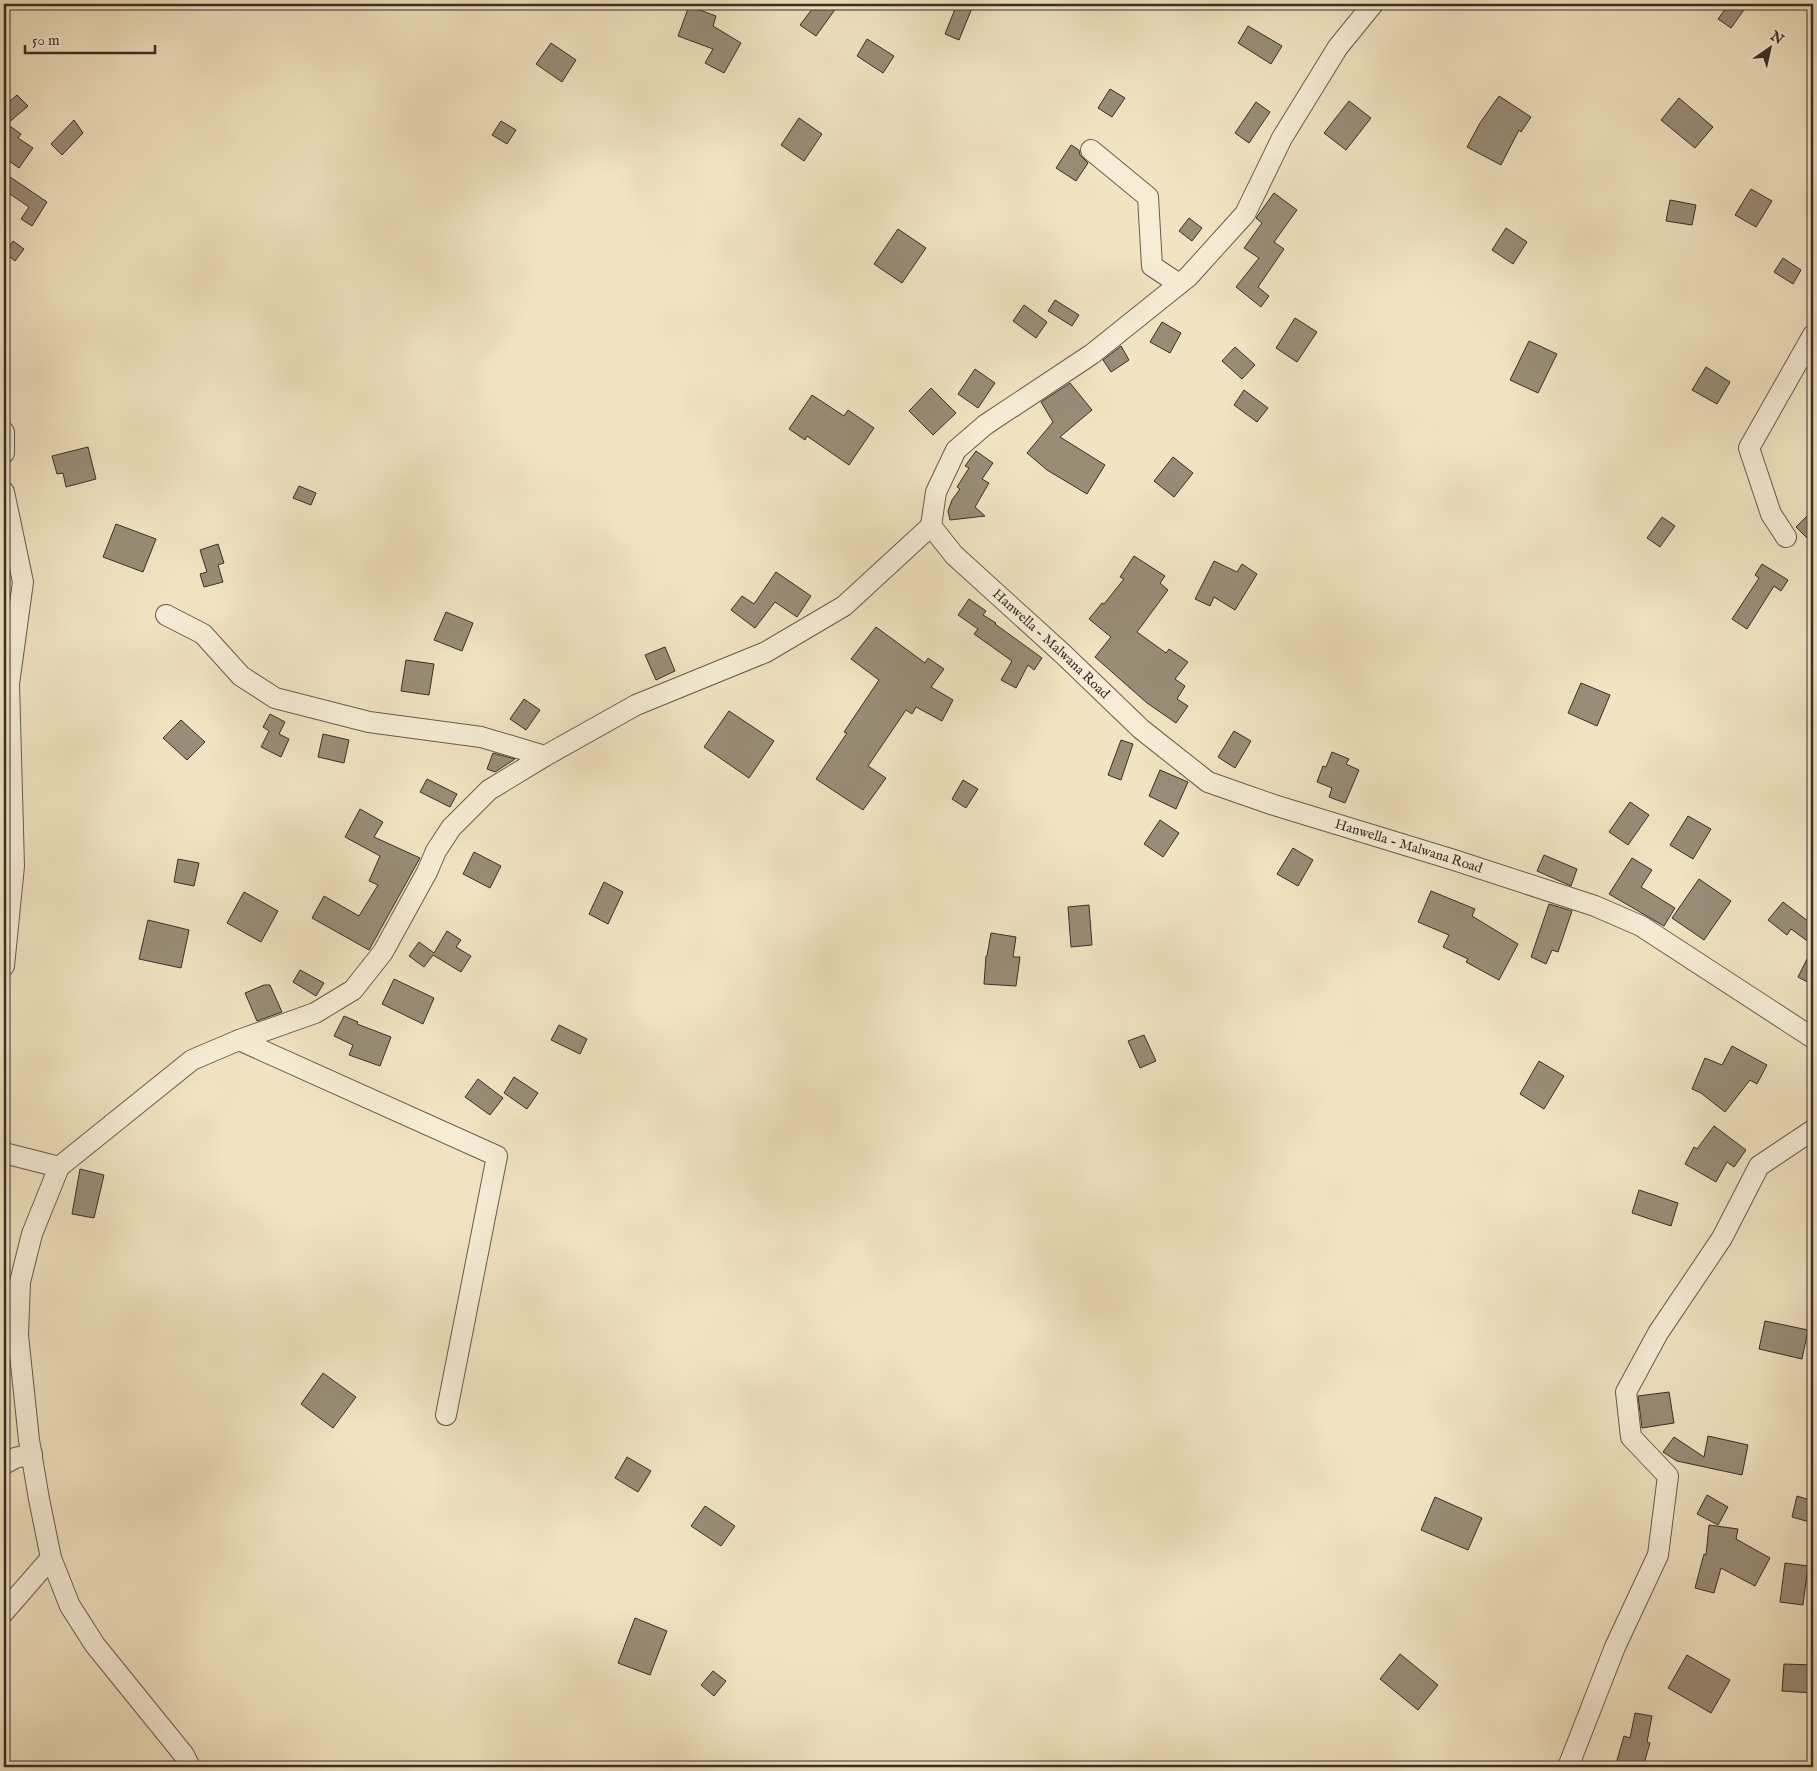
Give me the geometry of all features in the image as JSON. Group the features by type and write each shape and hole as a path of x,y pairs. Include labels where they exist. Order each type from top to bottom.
{"street":[{"path":"190,1767 184,1756 95,1645 70,1606 51,1558 32,1454 18,1335 20,1282 32,1234 59,1168 192,1060 239,1040 315,1013 353,990 383,952 427,872 436,851 451,828 489,790 544,756 636,706 766,652 844,606 931,526 936,492 956,450 984,425 1092,354 1188,277 1245,214 1282,138 1338,47 1374,4"},
{"path":"1091,150 1148,196 1152,266 1179,284"},
{"path":"1786,536 1771,514 1749,448 1813,335"},
{"path":"4,432 4,453"},
{"path":"4,492 23,582 9,684 14,866 4,966"},
{"name":"Hanwella - Malwana Road","path":"931,526 954,555 1063,654 1141,729 1208,782 1274,806 1492,872 1595,906 1641,926 1813,1038"},
{"path":"166,615 203,634 241,676 275,698 370,722 481,737 544,756"},
{"path":"239,1040 497,1156 446,1415"},
{"path":"1568,1767 1615,1647 1658,1555 1668,1476 1631,1437 1626,1392 1658,1333 1722,1238 1759,1166 1813,1130"},
{"path":"4,1153 59,1168"},
{"path":"4,1464 15,1458 32,1454"},
{"path":"4,1612 51,1558"}],"building":[{"path":"816,4 839,4 816,36 800,25"},
{"path":"957,4 972,8 959,40 945,34"},
{"path":"1729,4 1748,4 1731,28 1718,19"},
{"path":"689,6 716,16 713,26 741,43 724,73 705,63 713,49 678,36"},
{"path":"1248,26 1282,46 1271,64 1238,43"},
{"path":"867,39 894,56 883,73 857,56"},
{"path":"551,43 576,60 562,82 536,64"},
{"path":"1110,89 1125,98 1112,117 1098,108"},
{"path":"17,95 28,106 7,124 21,134 18,138 33,148 19,168 4,157 4,106"},
{"path":"1499,96 1531,117 1521,132 1519,130 1501,165 1467,147 1480,123"},
{"path":"1679,98 1713,127 1695,148 1661,120"},
{"path":"1349,101 1371,118 1346,150 1324,133"},
{"path":"1256,102 1270,112 1249,143 1235,133"},
{"path":"799,118 822,134 804,161 781,145"},
{"path":"74,120 83,133 62,155 51,144"},
{"path":"501,121 516,130 507,144 492,135"},
{"path":"1071,145 1079,150 1080,155 1088,163 1076,181 1056,168"},
{"path":"10,177 47,202 32,226 21,219 29,207 4,190 4,186"},
{"path":"1751,189 1772,201 1756,227 1735,215"},
{"path":"1274,193 1297,210 1274,242 1284,249 1258,287 1269,296 1261,307 1236,287 1259,258 1244,248 1262,223 1256,218"},
{"path":"1670,200 1696,205 1692,225 1666,221"},
{"path":"1189,218 1202,228 1192,241 1179,231"},
{"path":"1506,228 1527,242 1513,264 1492,250"},
{"path":"898,229 926,248 902,283 874,264"},
{"path":"13,241 24,249 15,261 5,253"},
{"path":"1783,258 1801,270 1793,284 1774,272"},
{"path":"1055,300 1079,315 1072,326 1048,311"},
{"path":"1024,305 1047,322 1036,338 1013,321"},
{"path":"1295,318 1317,332 1297,362 1276,348"},
{"path":"1162,322 1181,333 1170,353 1150,342"},
{"path":"1529,341 1557,354 1538,393 1510,380"},
{"path":"1121,346 1129,360 1111,372 1103,360"},
{"path":"1235,347 1255,365 1242,379 1222,361"},
{"path":"1706,367 1730,382 1717,404 1692,390"},
{"path":"975,369 995,383 978,408 958,394"},
{"path":"1070,383 1092,410 1060,437 1105,465 1087,494 1047,470 1027,453 1053,422 1041,402"},
{"path":"931,388 956,413 933,435 909,411"},
{"path":"1244,390 1268,408 1257,422 1234,405"},
{"path":"812,395 844,416 848,410 874,428 849,465 807,436 805,440 789,429"},
{"path":"88,447 96,479 66,487 63,473 57,474 52,456"},
{"path":"976,451 993,463 982,479 989,483 975,507 985,516 950,520 948,511 952,500 960,489 957,487 969,468 965,466"},
{"path":"1173,457 1193,473 1174,497 1154,481"},
{"path":"299,486 316,493 311,505 293,498"},
{"path":"1813,510 1813,544 1796,527"},
{"path":"1662,517 1675,526 1660,547 1647,538"},
{"path":"116,524 156,539 143,572 103,557"},
{"path":"218,544 224,563 218,565 223,582 204,587 200,574 207,572 200,550"},
{"path":"1134,556 1165,576 1160,583 1168,590 1137,632 1166,653 1169,649 1188,662 1175,679 1185,686 1177,699 1188,706 1176,723 1147,703 1095,657 1111,637 1089,619 1124,579 1120,577"},
{"path":"1214,561 1237,572 1242,564 1257,574 1235,610 1214,597 1210,606 1195,599"},
{"path":"1762,564 1788,580 1781,591 1774,586 1747,629 1732,619 1759,578 1755,575"},
{"path":"776,572 811,596 797,617 775,602 755,628 731,610 742,596 754,604"},
{"path":"969,599 986,611 983,615 1042,658 1034,670 1028,665 1016,688 1001,680 1012,661 974,634 978,629 958,615"},
{"path":"446,612 473,623 462,651 434,640"},
{"path":"876,627 925,663 928,658 944,669 931,687 953,700 942,721 916,707 912,714 906,710 868,766 886,778 863,810 816,779 847,733 844,732 879,680 851,659"},
{"path":"665,647 675,671 656,680 645,655"},
{"path":"406,660 434,664 429,695 401,691"},
{"path":"1581,683 1610,695 1597,726 1568,713"},
{"path":"524,699 540,710 526,730 510,719"},
{"path":"729,711 774,741 749,778 704,747"},
{"path":"270,714 285,722 279,734 289,739 281,757 261,747 269,731 263,727"},
{"path":"181,720 205,742 187,760 163,738"},
{"path":"1234,731 1251,741 1235,768 1218,757"},
{"path":"323,734 349,740 344,763 318,757"},
{"path":"1121,740 1133,744 1121,780 1108,775"},
{"path":"1332,752 1349,759 1346,764 1359,770 1345,803 1329,797 1332,788 1317,782 1323,766 1326,767"},
{"path":"493,753 515,759 495,772 487,769"},
{"path":"1160,770 1188,782 1176,809 1149,796"},
{"path":"427,779 457,794 450,807 420,792"},
{"path":"963,780 978,789 966,808 952,799"},
{"path":"1630,802 1649,815 1628,845 1609,832"},
{"path":"360,809 383,822 374,837 420,858 369,950 312,918 324,896 359,916 378,885 369,881 380,856 345,837"},
{"path":"1688,816 1711,829 1693,859 1670,845"},
{"path":"1160,820 1179,833 1163,857 1144,844"},
{"path":"1293,848 1313,860 1298,886 1277,874"},
{"path":"474,852 501,866 490,888 463,874"},
{"path":"1544,855 1577,869 1571,886 1537,871"},
{"path":"1632,858 1652,870 1641,887 1675,908 1664,926 1609,894"},
{"path":"178,859 199,863 194,886 174,882"},
{"path":"1699,879 1731,901 1704,940 1672,918"},
{"path":"604,882 623,892 608,924 589,914"},
{"path":"1431,891 1475,909 1472,916 1518,944 1499,980 1466,962 1468,959 1443,947 1449,935 1418,922"},
{"path":"244,892 278,911 261,942 227,923"},
{"path":"1783,902 1813,925 1813,945 1791,929 1787,935 1768,920"},
{"path":"1549,904 1572,911 1558,952 1552,950 1546,964 1531,957"},
{"path":"1089,905 1092,945 1071,947 1068,907"},
{"path":"148,920 189,930 181,968 139,959"},
{"path":"447,931 461,940 456,947 471,956 461,972 433,955 424,967 409,956 419,942 434,953"},
{"path":"991,933 1016,937 1013,957 1020,957 1016,986 984,984 986,956"},
{"path":"1813,947 1813,985 1798,977"},
{"path":"300,970 324,983 316,996 293,982"},
{"path":"394,979 434,998 423,1024 382,1004"},
{"path":"264,985 270,985 282,1012 257,1021 245,993"},
{"path":"344,1016 358,1022 357,1024 391,1037 380,1066 349,1055 353,1045 334,1036"},
{"path":"559,1025 587,1039 580,1054 551,1040"},
{"path":"1144,1035 1156,1061 1140,1068 1128,1041"},
{"path":"1732,1046 1767,1065 1757,1084 1750,1080 1725,1112 1701,1093 1692,1089 1705,1058 1722,1065"},
{"path":"1539,1061 1564,1076 1544,1109 1520,1094"},
{"path":"514,1077 538,1093 527,1109 504,1093"},
{"path":"478,1079 503,1098 490,1115 465,1097"},
{"path":"1714,1126 1746,1150 1734,1167 1727,1162 1716,1182 1685,1164 1694,1147 1697,1149"},
{"path":"80,1169 104,1175 94,1218 72,1214"},
{"path":"1639,1190 1678,1203 1671,1226 1632,1213"},
{"path":"1765,1321 1808,1330 1802,1359 1759,1349"},
{"path":"323,1373 356,1397 333,1428 301,1404"},
{"path":"1669,1392 1674,1423 1642,1428 1638,1396"},
{"path":"1708,1436 1748,1445 1742,1475 1677,1461 1663,1452 1674,1437 1704,1457"},
{"path":"627,1457 651,1471 638,1492 615,1478"},
{"path":"1707,1495 1728,1507 1718,1525 1697,1514"},
{"path":"1797,1496 1813,1501 1813,1523 1792,1517"},
{"path":"1435,1497 1482,1518 1468,1550 1421,1530"},
{"path":"705,1506 735,1526 721,1546 691,1526"},
{"path":"1709,1525 1738,1529 1736,1539 1770,1558 1755,1586 1721,1568 1714,1593 1695,1588 1704,1554 1706,1555"},
{"path":"1785,1563 1808,1566 1803,1605 1780,1602"},
{"path":"635,1618 667,1631 650,1675 618,1663"},
{"path":"1400,1654 1438,1685 1418,1710 1380,1679"},
{"path":"1687,1655 1730,1680 1711,1713 1668,1688"},
{"path":"1784,1664 1813,1665 1812,1693 1782,1691"},
{"path":"713,1671 726,1681 714,1696 701,1685"},
{"path":"1635,1713 1652,1716 1647,1742 1650,1743 1643,1767 1615,1767 1624,1736 1630,1738"}]}
